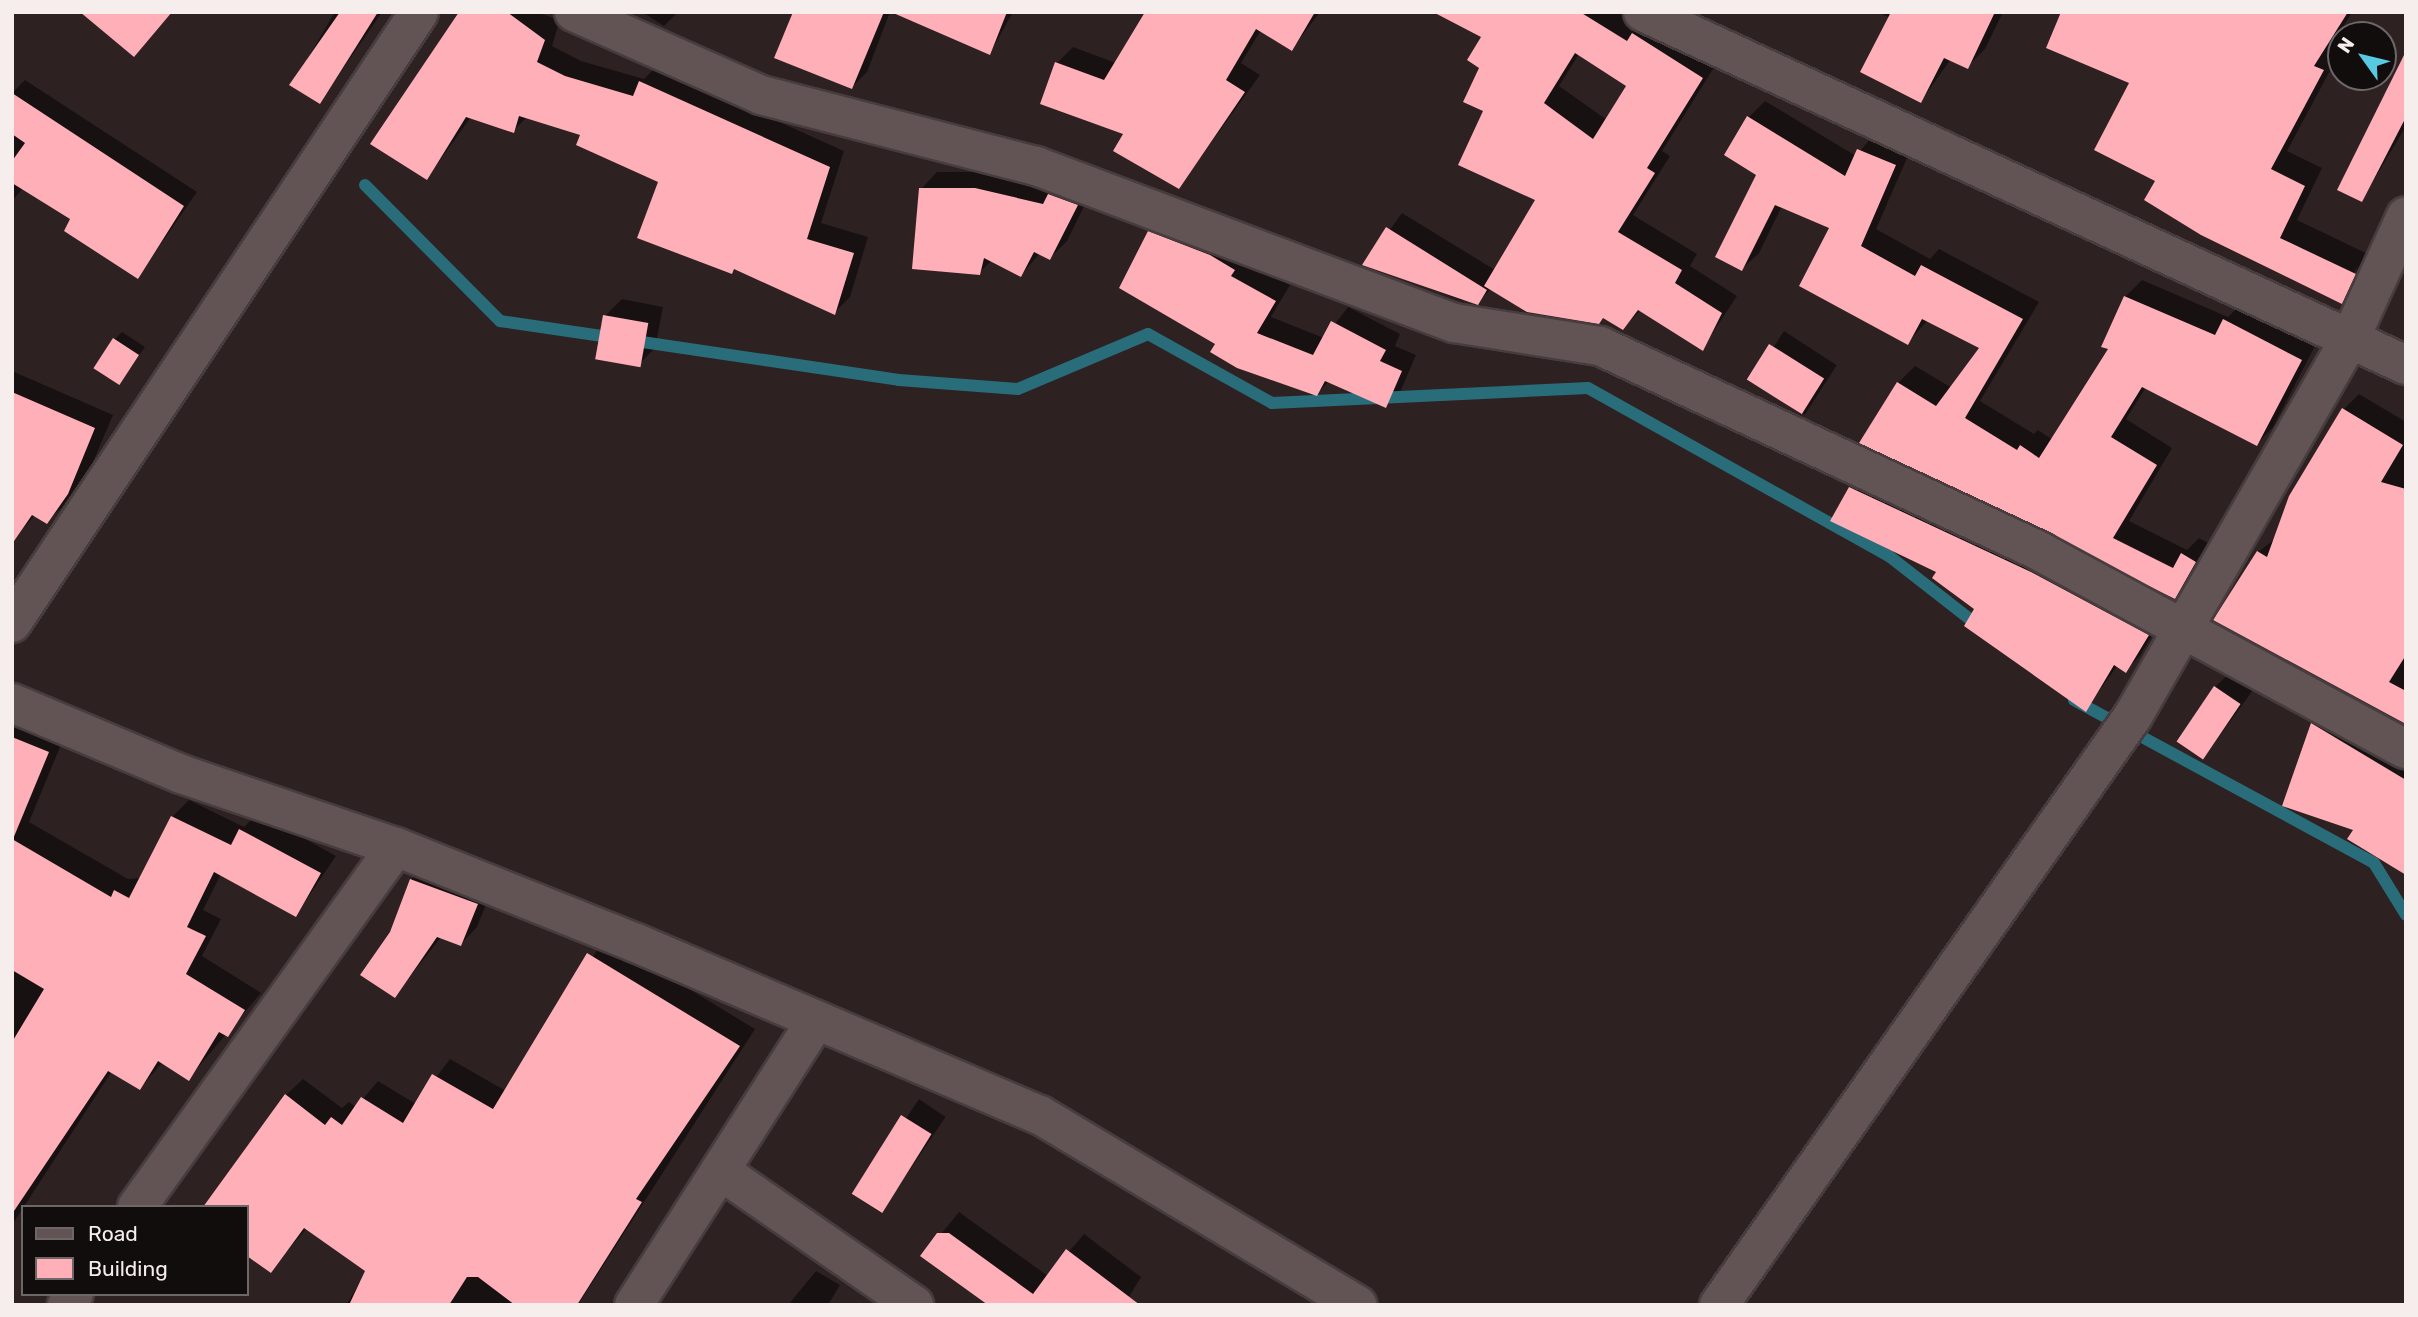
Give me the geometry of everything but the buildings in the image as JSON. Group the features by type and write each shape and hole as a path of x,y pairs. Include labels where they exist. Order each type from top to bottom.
{"street":[{"path":"12,623 419,12"},
{"path":"574,12 761,95 1036,166 1454,323 1600,346 2041,552 2406,749"},
{"path":"1643,12 2348,341 2406,365"},
{"path":"1719,1305 2109,746 2133,716 2185,630 2348,341 2406,216"},
{"path":"12,703 181,774 396,847 1040,1115 1359,1305"},
{"path":"138,1205 396,847"},
{"path":"634,1305 722,1172 815,1022"},
{"path":"722,1172 914,1305"}],"waterway":[{"path":"365,185 500,321 899,380 1018,389 1148,334 1272,403 1588,388 1889,556 1980,627"},
{"path":"2074,700 2374,863 2406,915"}]}
